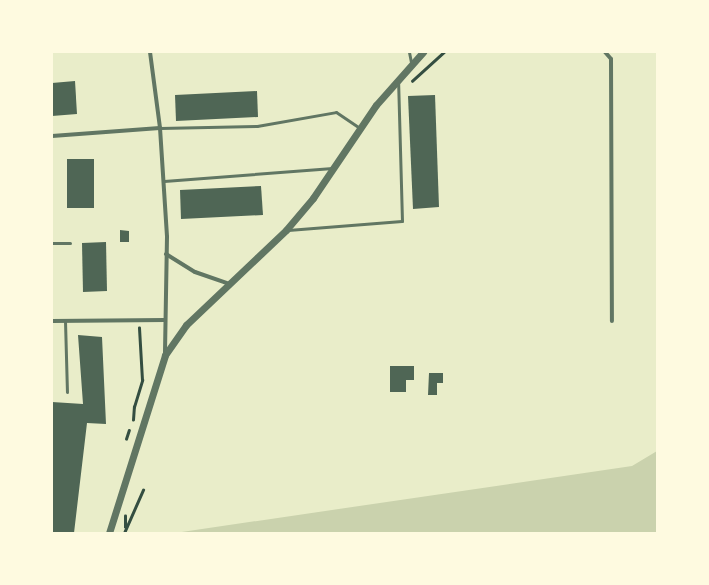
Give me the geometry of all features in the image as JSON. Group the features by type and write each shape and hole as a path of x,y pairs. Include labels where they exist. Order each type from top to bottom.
{"street":[{"path":"109,533 164,355 166,254 164,181 160,128 150,52"},
{"path":"164,355 186,325 286,230 313,198 360,128 397,78 422,52"},
{"path":"605,52 611,60 612,321"},
{"path":"52,136 160,128"},
{"path":"166,254 195,272 230,284"},
{"path":"52,321 165,320"}],"lane":[{"path":"409,52 411,62"},
{"path":"286,230 402,221 397,78"},
{"path":"160,128 257,126 336,112 360,128"},
{"path":"164,181 334,168"},
{"path":"52,243 70,243"},
{"path":"65,321 67,392"}],"path":[{"path":"398,94 444,52"},
{"path":"126,439 142,380 139,320"},
{"path":"124,533 143,490"}],"green space":[{"path":"657,451 657,533 175,533 632,466"}],"building":[{"path":"75,81 77,114 52,116 52,83"},
{"path":"257,91 258,117 176,121 175,95"},
{"path":"435,95 439,207 413,209 408,96"},
{"path":"67,159 94,159 94,208 67,208"},
{"path":"261,186 263,215 181,219 180,190"},
{"path":"120,230 129,231 129,242 120,242"},
{"path":"106,242 107,291 83,292 82,243"},
{"path":"78,335 102,337 106,424 87,423 74,533 52,533 52,402 83,404"},
{"path":"390,366 414,366 414,380 406,380 406,392 390,392"},
{"path":"429,373 443,373 443,383 437,383 437,395 428,395"}]}
